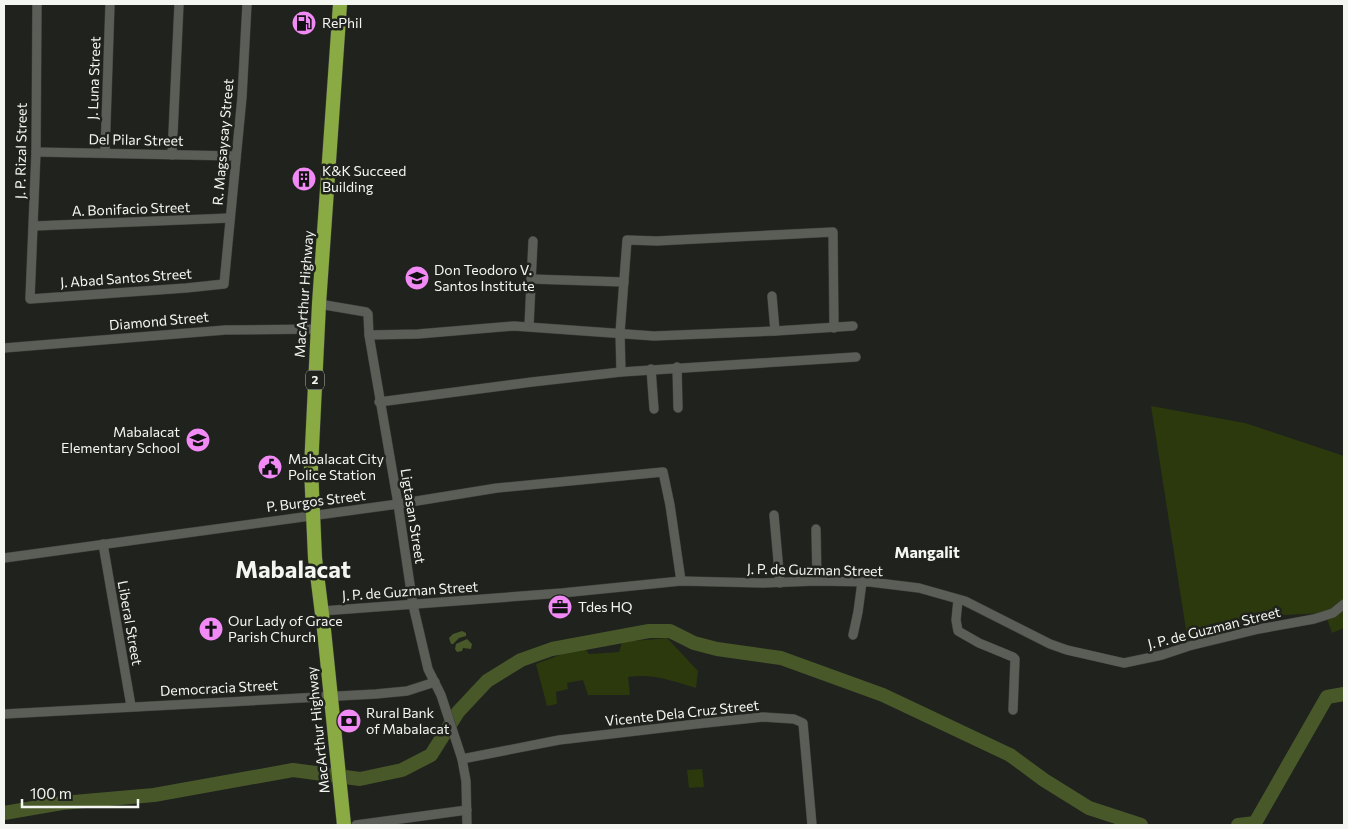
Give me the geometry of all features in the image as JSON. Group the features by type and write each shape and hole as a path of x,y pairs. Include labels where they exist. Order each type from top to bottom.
{"highway":[{"name":"MacArthur Highway","path":"340,4 319,304 311,468 315,558 338,755 344,825"}],"street":[{"name":"J. P. Rizal Street","path":"30,299 36,152 37,4"},
{"name":"J. Luna Street","path":"105,154 110,4"},
{"path":"172,155 179,4"},
{"name":"R. Magsaysay Street","path":"224,284 242,97 246,4"},
{"name":"Del Pilar Street","path":"36,152 236,156"},
{"name":"A. Bonifacio Street","path":"34,226 230,218"},
{"path":"620,372 620,333 627,240 833,232 834,328"},
{"path":"529,326 533,241"},
{"path":"531,279 624,282"},
{"name":"J. Abad Santos Street","path":"30,299 224,284"},
{"path":"772,296 775,331"},
{"name":"Ligtasan Street","path":"319,304 366,312 368,314 369,335 379,402 398,504 413,605 428,669 441,696 462,759 465,773 467,825"},
{"path":"369,335 529,326 654,336 853,326"},
{"name":"Diamond Street","path":"4,348 225,330 318,329"},
{"path":"379,402 651,369 720,367 856,357"},
{"path":"677,367 678,408"},
{"path":"651,369 654,410"},
{"name":"P. Burgos Street","path":"4,558 398,504 497,488 662,472 670,505 681,581"},
{"path":"774,515 780,583"},
{"path":"816,530 817,581"},
{"name":"Liberal Street","path":"103,544 131,706"},
{"name":"J. P. de Guzman Street","path":"322,611 562,593 681,581 862,582 919,588 965,601 1050,644 1067,650 1124,663 1162,655 1189,646 1259,629 1314,619 1333,612 1344,604"},
{"path":"853,635 862,582"},
{"path":"958,600 956,620 958,631 979,643 1016,659 1013,710"},
{"name":"Democracia Street","path":"4,714 408,691 435,682"},
{"name":"Vicente Dela Cruz Street","path":"462,759 559,740 763,717 794,719 803,723 812,825"},
{"path":"356,825 467,810"}],"shaded area":[{"path":"1151,406 1245,423 1344,456 1344,628 1332,633 1325,613 1267,616 1187,636"},
{"path":"462,631 466,633 466,636 459,638 451,644 449,638 453,634"},
{"path":"667,638 698,671 696,688 662,678 637,676 628,677 630,695 588,695 583,680 567,683 568,689 556,692 557,704 547,706 536,664 583,646 589,654 619,652 622,642"},
{"path":"467,639 472,644 471,649 463,648 462,651 457,652 455,649 456,644"},
{"path":"702,769 704,787 689,788 687,770"}],"waterway":[{"path":"4,813 62,803 154,795 293,770 360,779 402,770 431,755 458,712 487,681 521,660 552,649 649,631 670,631 694,643 717,649 781,658 883,695 1010,755 1044,780 1089,808 1141,825"},
{"path":"1238,825 1255,823 1327,697 1344,694"}],"place":[{"name":"RePhil","path":"304,23"},
{"name":"K&K Succeed Building","path":"304,179"},
{"name":"Don Teodoro V. Santos Institute","path":"417,278"},
{"name":"Mabalacat Elementary School","path":"198,440"},
{"name":"Mabalacat City Police Station","path":"270,467"},
{"name":"Tdes HQ","path":"560,607"},
{"name":"Our Lady of Grace Parish Church","path":"211,629"},
{"name":"Rural Bank of Mabalacat","path":"349,721"}],"district":[{"name":"Mangalit","path":"927,552"},
{"name":"Mabalacat","path":"293,570"}]}
